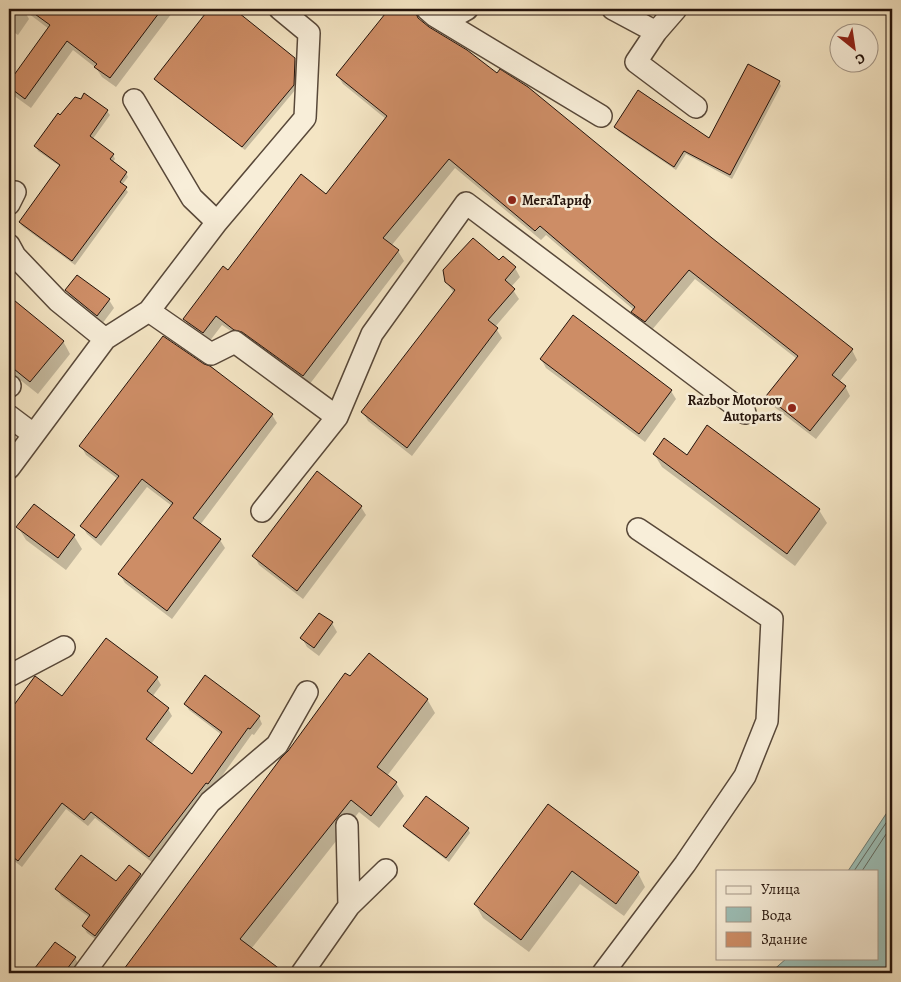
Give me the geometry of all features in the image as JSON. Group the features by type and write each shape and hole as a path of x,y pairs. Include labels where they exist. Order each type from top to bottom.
{"lane":[{"path":"9,468 105,338 149,311 217,222 305,118 309,32 280,9"},
{"path":"427,9 435,16 601,116"},
{"path":"446,21 467,9"},
{"path":"613,9 656,32"},
{"path":"676,9 656,32 636,62 696,107"},
{"path":"134,100 192,198 217,222"},
{"path":"262,511 337,417 372,334 466,203 745,413"},
{"path":"9,245 14,256 58,301 105,338"},
{"path":"149,311 211,354 235,342 337,417"},
{"path":"9,416 33,434"},
{"path":"603,973 685,864 745,776 767,721 772,619 638,529"},
{"path":"9,676 64,646"},
{"path":"84,973 210,802 277,745 307,692"},
{"path":"347,825 349,906"},
{"path":"302,973 349,906 386,870"}],"water":[{"path":"892,805 892,973 770,973 785,960 878,960 878,870 849,870"}],"building":[{"path":"28,9 162,9 110,78 94,67 97,64 67,41 25,99 9,87 9,82 50,25"},
{"path":"209,9 234,9 295,58 294,85 242,147 154,79"},
{"path":"389,9 414,9 418,18 429,27 467,50 497,73 500,69 528,87 712,238 853,349 832,375 846,386 810,431 766,396 798,356 689,270 645,322 631,312 635,307 540,226 535,231 449,159 383,238 399,250 303,376 242,332 234,330 216,316 203,333 183,319 223,266 228,270 301,174 326,194 387,116 336,75"},
{"path":"748,64 780,81 730,175 684,151 674,167 614,127 638,90 709,138"},
{"path":"84,93 108,110 90,136 114,154 110,159 127,172 120,182 127,187 72,261 19,222 60,165 34,146 58,113 60,115 75,97 81,99"},
{"path":"473,238 499,260 503,256 516,267 505,280 515,289 488,320 498,328 407,448 361,412 455,290 445,282 443,270"},
{"path":"77,275 110,299 97,316 65,290"},
{"path":"9,296 64,341 30,382 9,365"},
{"path":"573,315 672,390 639,434 540,359"},
{"path":"163,336 204,364 210,366 273,414 193,518 221,539 167,611 118,574 173,503 142,479 96,538 80,526 119,476 79,446"},
{"path":"707,425 820,509 787,554 653,454 664,438 687,455"},
{"path":"317,471 362,506 297,591 252,556"},
{"path":"34,504 75,535 58,558 16,527"},
{"path":"319,613 333,622 314,648 300,638"},
{"path":"106,638 158,677 147,691 169,708 146,739 192,774 222,732 184,704 205,675 260,716 250,729 248,728 208,784 206,783 149,857 91,812 84,820 62,803 18,861 9,854 9,712 35,676 62,696"},
{"path":"369,653 428,699 377,767 397,782 371,816 351,800 240,939 285,973 121,973 345,673 350,676"},
{"path":"426,796 469,828 446,858 403,826"},
{"path":"548,804 639,872 616,904 572,871 521,940 474,904"},
{"path":"81,855 116,881 129,865 141,874 95,936 82,926 90,915 55,889"},
{"path":"55,942 76,957 64,973 31,973"}],"place":[{"name":"МегаТариф","path":"512,200"},
{"name":"Razbor Motorov Autoparts","path":"792,408"}]}
